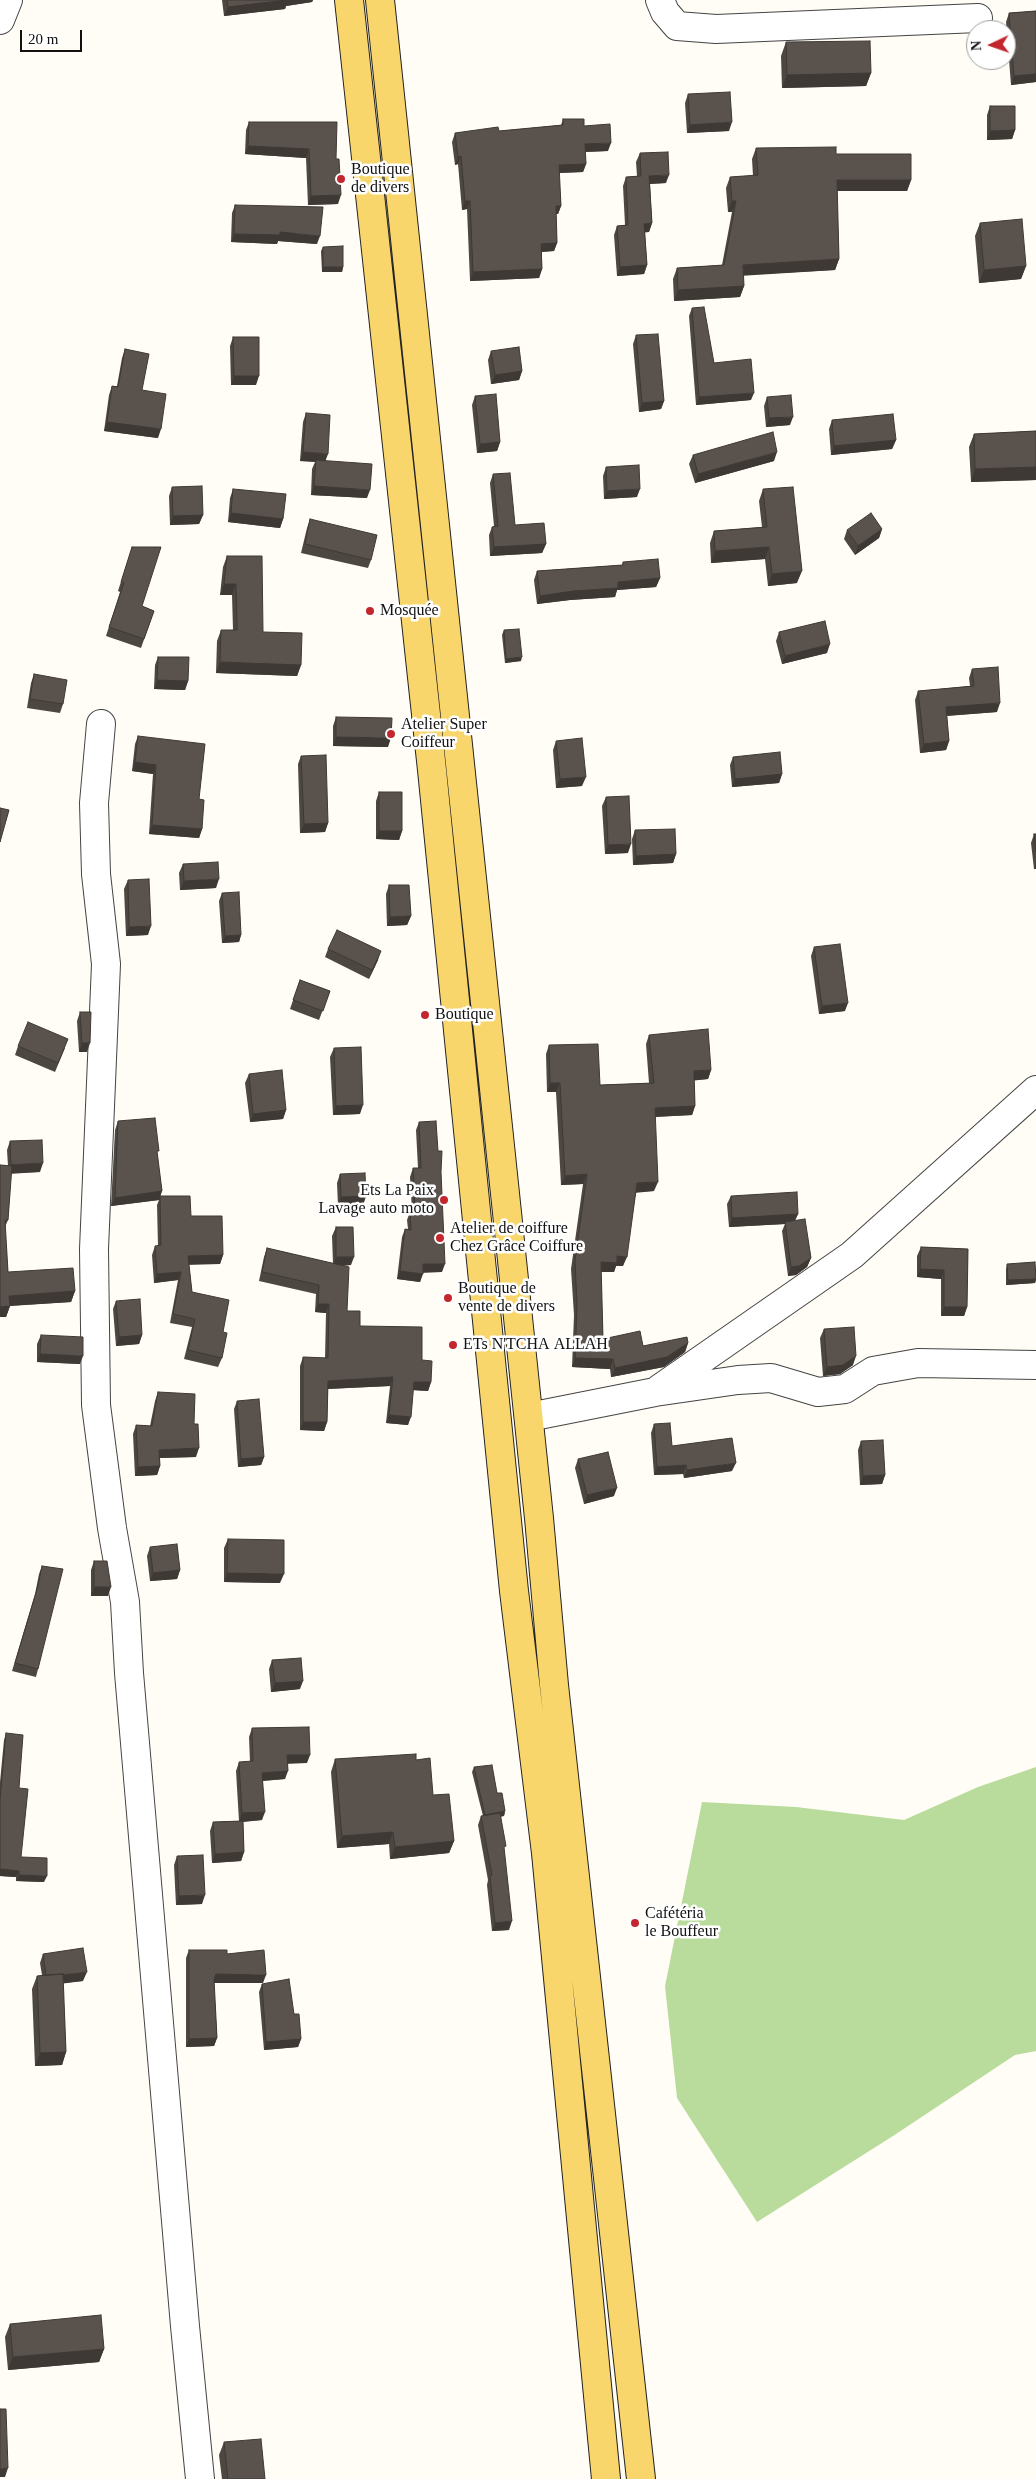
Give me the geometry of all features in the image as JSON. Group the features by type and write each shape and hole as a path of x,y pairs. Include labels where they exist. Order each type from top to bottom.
{"main road":[{"path":"349,0 431,760 514,1591 559,1978 606,2479"},
{"path":"380,0 528,1417 554,1685 642,2479"},
{"path":"361,113 391,113"}],"street":[{"path":"0,20 8,0"},
{"path":"660,0 665,12 676,26 716,30 978,18"},
{"path":"101,724 94,803 96,874 106,964 94,1249 96,1405 112,1528 125,1602 129,1673 182,2297 200,2479"},
{"path":"656,1392 852,1255 1036,1090"},
{"path":"528,1417 656,1392 771,1378 818,1392 845,1389 873,1371 918,1363 1036,1365"}],"green space":[{"path":"1036,1767 1036,2051 1015,2055 893,2136 757,2222 677,2098 665,1986 702,1802 796,1807 904,1820 978,1787"}],"building":[{"path":"227,0 287,0 228,7"},
{"path":"1036,11 1036,74 1014,76 1014,70 1016,70 1016,20 1010,20 1009,13"},
{"path":"870,41 871,73 787,75 786,42"},
{"path":"730,92 732,122 690,125 688,94"},
{"path":"990,106 1015,106 1015,130 990,131"},
{"path":"563,119 584,119 584,126 610,124 611,143 585,144 586,164 559,165 561,206 556,206 557,243 541,244 542,269 473,272 470,201 465,201 461,156 458,157 455,133 498,127 499,131 563,125"},
{"path":"249,122 337,122 336,159 339,159 341,195 311,196 309,149 248,146"},
{"path":"836,147 836,154 911,154 911,180 837,180 839,259 743,265 744,286 678,290 677,268 724,265 736,201 732,201 730,177 758,175 756,148"},
{"path":"668,152 669,175 649,176 652,223 644,224 647,265 620,267 617,226 628,225 626,177 641,176 640,153"},
{"path":"235,205 323,207 320,236 280,232 280,235 234,234"},
{"path":"1022,219 1026,266 984,270 980,223"},
{"path":"343,246 343,267 323,267 323,247"},
{"path":"704,307 714,363 751,359 754,393 699,397 692,308"},
{"path":"658,334 664,401 642,403 636,335"},
{"path":"233,337 259,337 259,376 234,376"},
{"path":"519,347 522,371 495,375 491,351"},
{"path":"125,349 149,354 142,390 166,394 161,429 107,422 112,386 118,387"},
{"path":"496,394 500,442 480,444 475,396"},
{"path":"791,395 793,417 769,418 767,397"},
{"path":"306,413 330,415 328,454 303,452"},
{"path":"893,414 896,440 834,446 832,420"},
{"path":"1036,431 1036,467 975,469 974,434"},
{"path":"773,432 777,452 698,474 693,455"},
{"path":"316,460 372,464 370,490 314,486"},
{"path":"639,465 640,489 607,491 606,467"},
{"path":"510,473 515,525 544,523 546,544 494,547 492,527 498,526 493,474"},
{"path":"202,486 203,515 173,516 172,487"},
{"path":"793,487 802,571 772,574 769,547 715,551 714,531 767,527 763,489"},
{"path":"233,489 286,494 283,519 231,513"},
{"path":"871,513 882,529 858,546 847,530"},
{"path":"310,519 377,535 371,560 305,544"},
{"path":"132,547 161,547 142,606 154,611 144,639 109,627 124,583 121,582"},
{"path":"227,556 262,556 263,632 302,633 301,665 220,662 221,630 237,630 236,584 224,584"},
{"path":"658,559 660,578 618,582 618,588 573,591 540,596 537,571 623,565 623,562"},
{"path":"825,621 830,644 785,656 779,632"},
{"path":"519,629 522,657 506,659 504,630"},
{"path":"158,657 189,657 188,681 157,680"},
{"path":"998,667 1000,703 946,707 949,741 924,744 918,691 974,686 972,669"},
{"path":"34,674 67,680 63,704 30,699"},
{"path":"336,717 392,718 391,738 336,737"},
{"path":"138,736 205,744 199,799 204,800 202,829 152,825 156,765 135,762"},
{"path":"582,738 586,777 560,779 556,741"},
{"path":"780,752 782,774 735,779 733,757"},
{"path":"326,755 328,823 304,824 301,756"},
{"path":"379,792 402,792 402,831 379,831"},
{"path":"629,796 631,844 608,845 606,797"},
{"path":"0,808 9,810 0,842"},
{"path":"675,829 676,854 636,856 635,830"},
{"path":"1034,834 1036,834 1036,852"},
{"path":"218,862 219,879 184,881 183,864"},
{"path":"149,879 151,926 129,927 128,880"},
{"path":"389,885 409,885 411,916 390,917"},
{"path":"239,892 241,935 225,936 222,893"},
{"path":"337,930 381,951 372,970 328,949"},
{"path":"840,944 848,1003 822,1006 814,947"},
{"path":"300,980 330,991 323,1011 293,1000"},
{"path":"80,1012 91,1012 90,1043 82,1043"},
{"path":"28,1022 68,1039 58,1063 18,1046"},
{"path":"708,1029 711,1070 694,1071 695,1106 655,1108 658,1182 637,1183 627,1257 617,1256 617,1263 601,1262 603,1339 640,1331 643,1346 687,1337 688,1343 667,1357 615,1368 613,1359 575,1358 577,1306 575,1260 587,1174 565,1176 560,1083 550,1083 549,1045 598,1044 600,1085 654,1083 649,1035"},
{"path":"361,1047 363,1105 336,1106 334,1048"},
{"path":"282,1070 286,1110 253,1114 249,1074"},
{"path":"155,1118 162,1191 115,1198 118,1121"},
{"path":"436,1121 438,1151 442,1151 441,1172 445,1264 423,1264 423,1274 400,1271 405,1229 411,1230 410,1212 415,1211 413,1168 421,1168 419,1122"},
{"path":"42,1140 43,1163 11,1165 10,1141"},
{"path":"0,1165 12,1166 8,1220 5,1220 8,1272 73,1268 75,1291 9,1296 10,1306 0,1307"},
{"path":"365,1173 366,1196 341,1197 340,1174"},
{"path":"797,1192 798,1214 732,1218 731,1196"},
{"path":"160,1196 190,1196 191,1216 222,1216 223,1255 188,1256 192,1292 229,1300 223,1332 227,1333 222,1358 188,1350 195,1319 173,1314 181,1272 157,1274 155,1246 161,1245"},
{"path":"805,1219 811,1258 799,1266 791,1267 785,1222"},
{"path":"336,1227 353,1227 354,1257 336,1257"},
{"path":"921,1247 968,1249 967,1307 944,1307 944,1270 920,1269"},
{"path":"267,1248 349,1267 347,1311 360,1311 360,1326 422,1327 422,1360 432,1361 431,1382 414,1382 411,1417 389,1415 393,1377 328,1381 327,1422 303,1422 303,1357 328,1358 329,1304 318,1304 319,1285 262,1272"},
{"path":"1035,1262 1036,1279 1008,1280 1007,1264"},
{"path":"140,1299 142,1335 119,1337 116,1301"},
{"path":"854,1327 856,1356 843,1365 827,1367 824,1329"},
{"path":"41,1335 83,1337 83,1356 40,1354"},
{"path":"158,1392 195,1394 194,1424 198,1424 199,1448 159,1450 160,1466 138,1467 136,1425 152,1426"},
{"path":"259,1399 264,1457 241,1459 237,1401"},
{"path":"670,1423 672,1446 732,1438 736,1463 687,1470 686,1465 657,1467 654,1424"},
{"path":"883,1440 885,1475 863,1476 861,1441"},
{"path":"608,1452 617,1488 587,1495 578,1459"},
{"path":"228,1539 284,1540 284,1574 227,1573"},
{"path":"177,1544 180,1570 153,1573 150,1547"},
{"path":"94,1561 107,1561 111,1587 94,1587"},
{"path":"42,1566 63,1569 38,1669 15,1663 38,1586"},
{"path":"301,1658 303,1681 275,1683 272,1660"},
{"path":"309,1727 310,1755 287,1755 288,1771 262,1773 265,1812 242,1813 239,1762 253,1761 252,1728"},
{"path":"6,1733 23,1735 19,1788 28,1789 21,1857 47,1858 47,1876 19,1875 19,1871 0,1869 0,1800"},
{"path":"416,1754 416,1760 430,1758 433,1795 449,1794 454,1841 395,1847 393,1832 342,1836 335,1759"},
{"path":"492,1765 497,1793 502,1793 505,1811 485,1815 474,1767"},
{"path":"500,1813 506,1846 504,1847 512,1921 495,1923 490,1876 492,1875 481,1816"},
{"path":"243,1821 244,1852 215,1854 213,1822"},
{"path":"203,1855 205,1895 179,1896 177,1856"},
{"path":"83,1948 87,1972 46,1975 43,1954"},
{"path":"189,1950 227,1950 227,1954 264,1950 266,1975 216,1974 214,1979 217,2038 189,2039"},
{"path":"63,1974 66,2052 40,2053 37,1976"},
{"path":"289,1979 294,2014 299,2014 301,2039 266,2042 262,1984"},
{"path":"101,2315 104,2349 13,2357 10,2324"},
{"path":"0,2409 6,2409 8,2468 0,2469"},
{"path":"261,2439 265,2479 228,2479 224,2442"}],"place":[{"name":"Boutique de divers","path":"341,179"},
{"name":"Mosquée","path":"370,611"},
{"name":"Atelier Super Coiffeur","path":"391,734"},
{"name":"Boutique","path":"425,1015"},
{"name":"Ets La Paix Lavage auto moto","path":"444,1200"},
{"name":"Atelier de coiffure Chez Grâce Coiffure","path":"440,1238"},
{"name":"Boutique de vente de divers","path":"448,1298"},
{"name":"ETs N'TCHA ALLAH","path":"453,1345"},
{"name":"Cafétéria le Bouffeur","path":"635,1923"}]}
